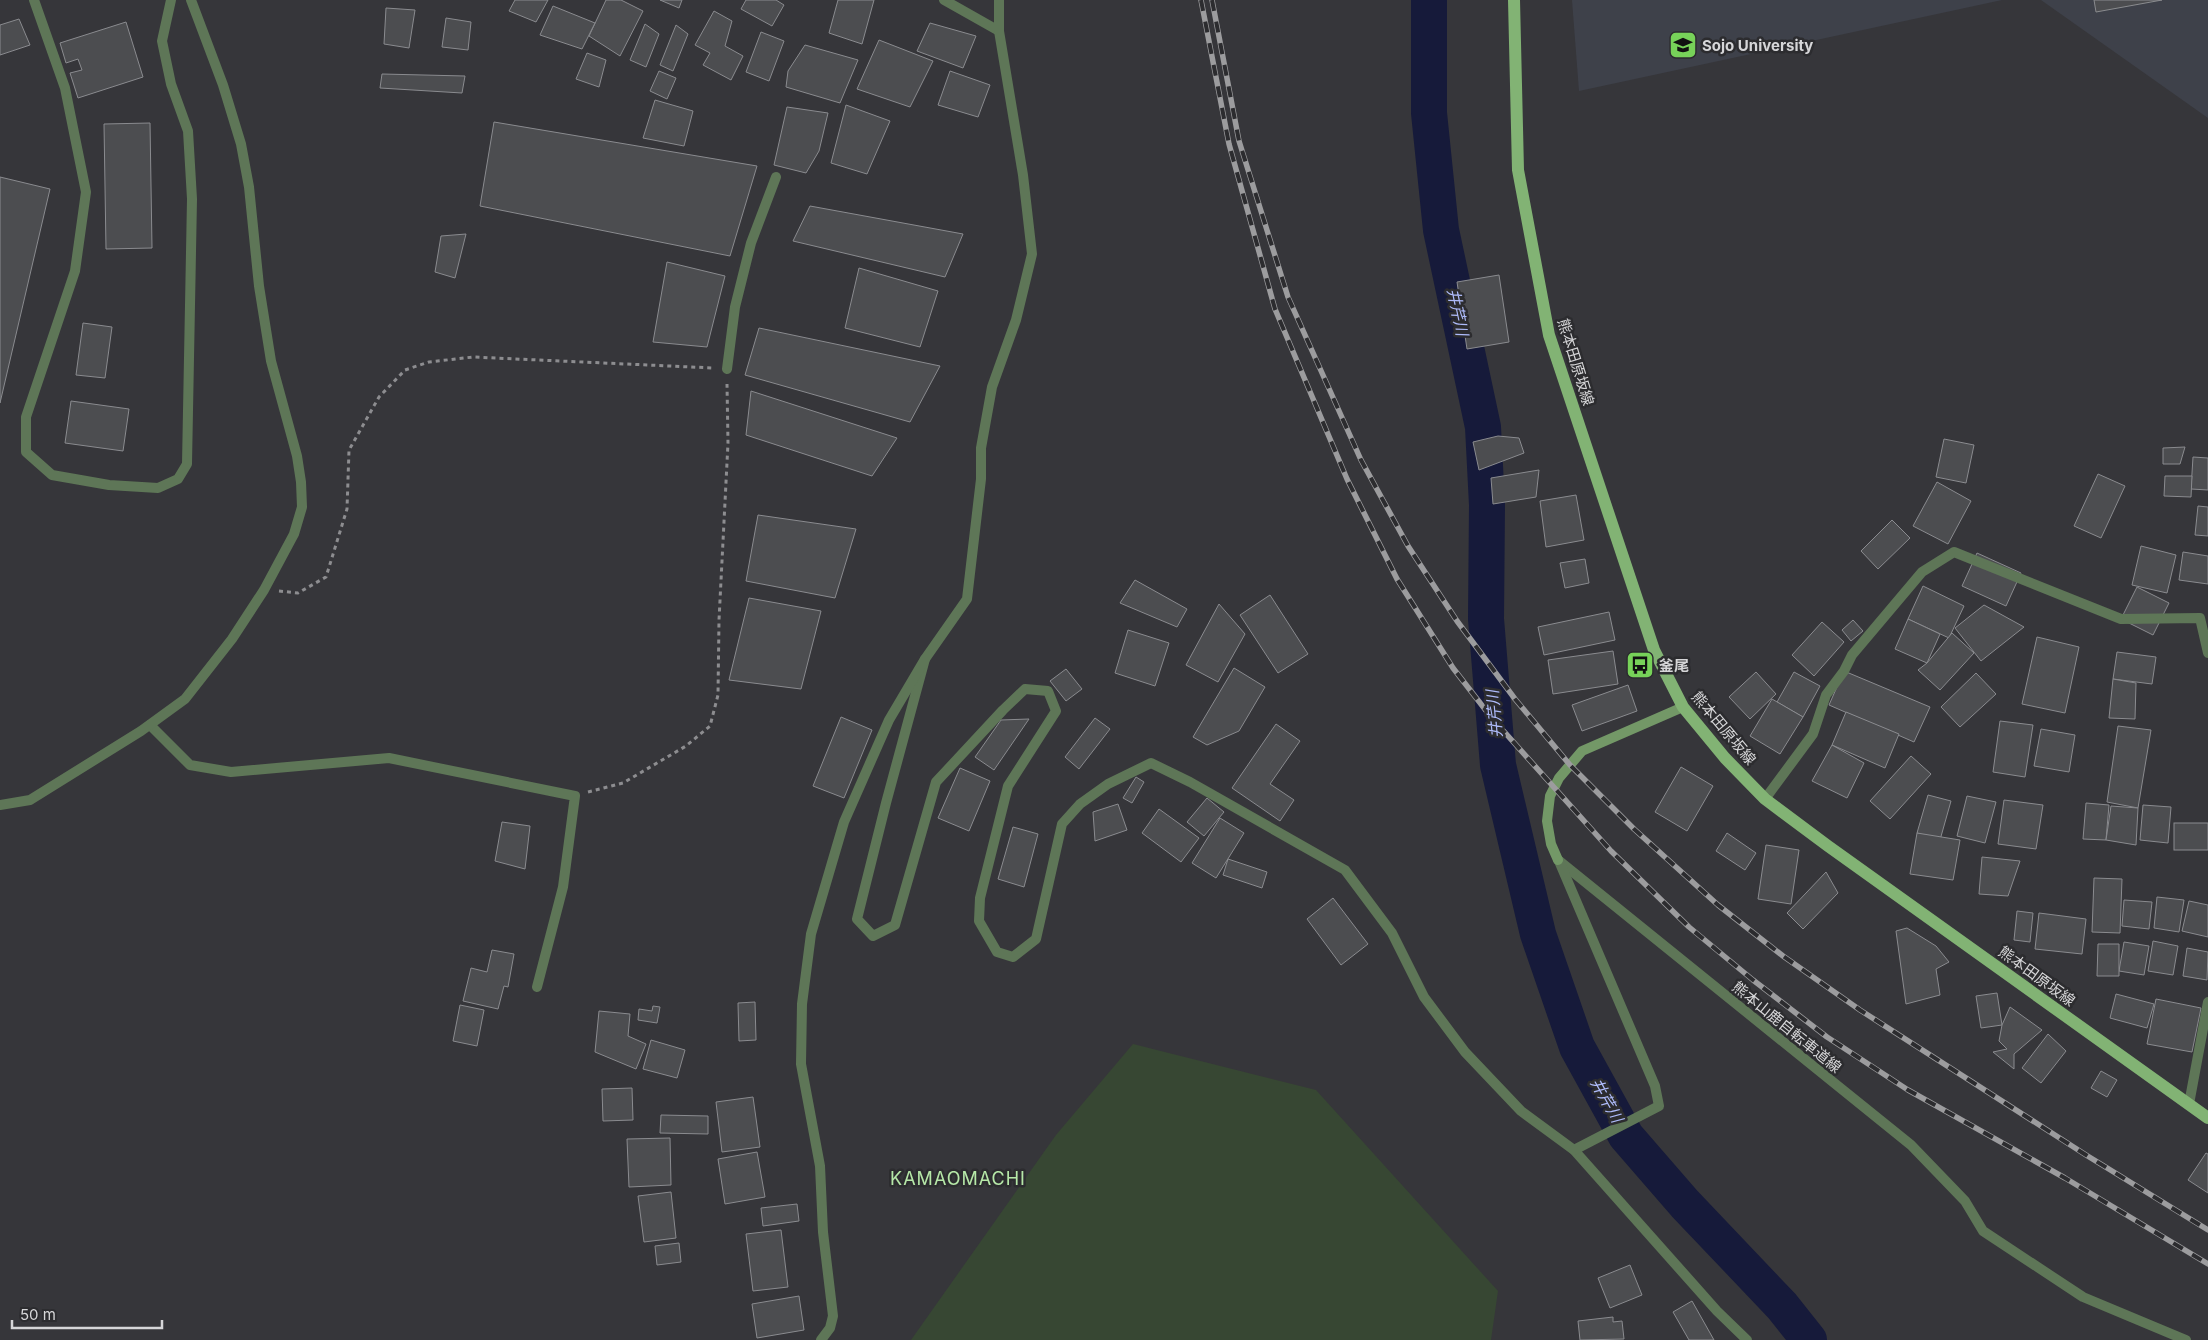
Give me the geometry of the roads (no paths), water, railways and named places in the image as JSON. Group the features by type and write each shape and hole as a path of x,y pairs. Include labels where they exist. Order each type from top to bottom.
{"main road":[{"name":"熊本田原坂線","path":"1514,0 1518,170 1549,335 1654,650 1682,707 1725,758 1765,799 2208,1118"},
{"path":"1558,860 1551,844 1547,821 1550,796 1559,778 1582,751 1682,707"}],"street":[{"path":"34,0 65,88 86,192 75,271 26,417 26,452 52,475 109,485 158,488 178,479 187,464 192,199 188,131 171,84 162,41 171,0"},
{"path":"0,805 30,800 150,725 185,699 232,639 264,590 294,534 302,507 297,456 271,362 259,286 249,187 241,144 223,85 191,0"},
{"path":"944,0 999,30"},
{"path":"822,1340 830,1328 833,1316 823,1232 820,1166 801,1064 802,1004 811,934 844,822 889,720 925,659 967,599 981,479 981,448 992,387 1016,320 1032,254 1024,175 999,30 999,0"},
{"path":"727,369 735,307 751,243 776,177"},
{"path":"1765,799 1813,734 1826,694 1844,671 1852,655 1922,572 1954,552 2121,619 2200,618 2208,653"},
{"path":"925,659 857,919 873,936 895,925 936,782 1025,689 1048,691 1056,711 1008,786 980,898 979,921 997,952 1013,957 1036,939 1062,824 1080,804 1108,784 1151,763 1190,782 1345,870 1392,933 1424,997 1465,1052 1520,1111 1574,1150 1717,1311 1747,1340"},
{"path":"150,725 190,765 231,772 389,758 575,796 563,887 537,987"},
{"path":"1558,860 1654,1086 1659,1106 1574,1150"},
{"name":"熊本山鹿自転車道線","path":"1558,860 1911,1145 1965,1201 1982,1230 2083,1296 2186,1340"},
{"path":"2188,1104 2208,1002"}],"waterway":[{"name":"井芹川","path":"1429,0 1429,113 1441,230 1483,427 1487,505 1486,619 1498,765 1538,934 1577,1047 1626,1136 1685,1204 1782,1306 1809,1340"}],"railway":[{"path":"1201,0 1229,144 1275,309 1347,479 1397,579 1453,668 1491,717 1611,851 1689,927 1753,980 1827,1037 1908,1090 2065,1178 2208,1264"},
{"path":"1212,0 1239,141 1288,297 1361,460 1408,546 1457,621 1515,699 1570,765 1634,829 1718,905 1783,956 1860,1010 2086,1155 2208,1230"}],"place":[{"name":"Sojo University","path":"1683,45"},
{"name":"釜尾","path":"1640,665"}],"district":[{"name":"KAMAOMACHI","path":"958,1178"}]}
